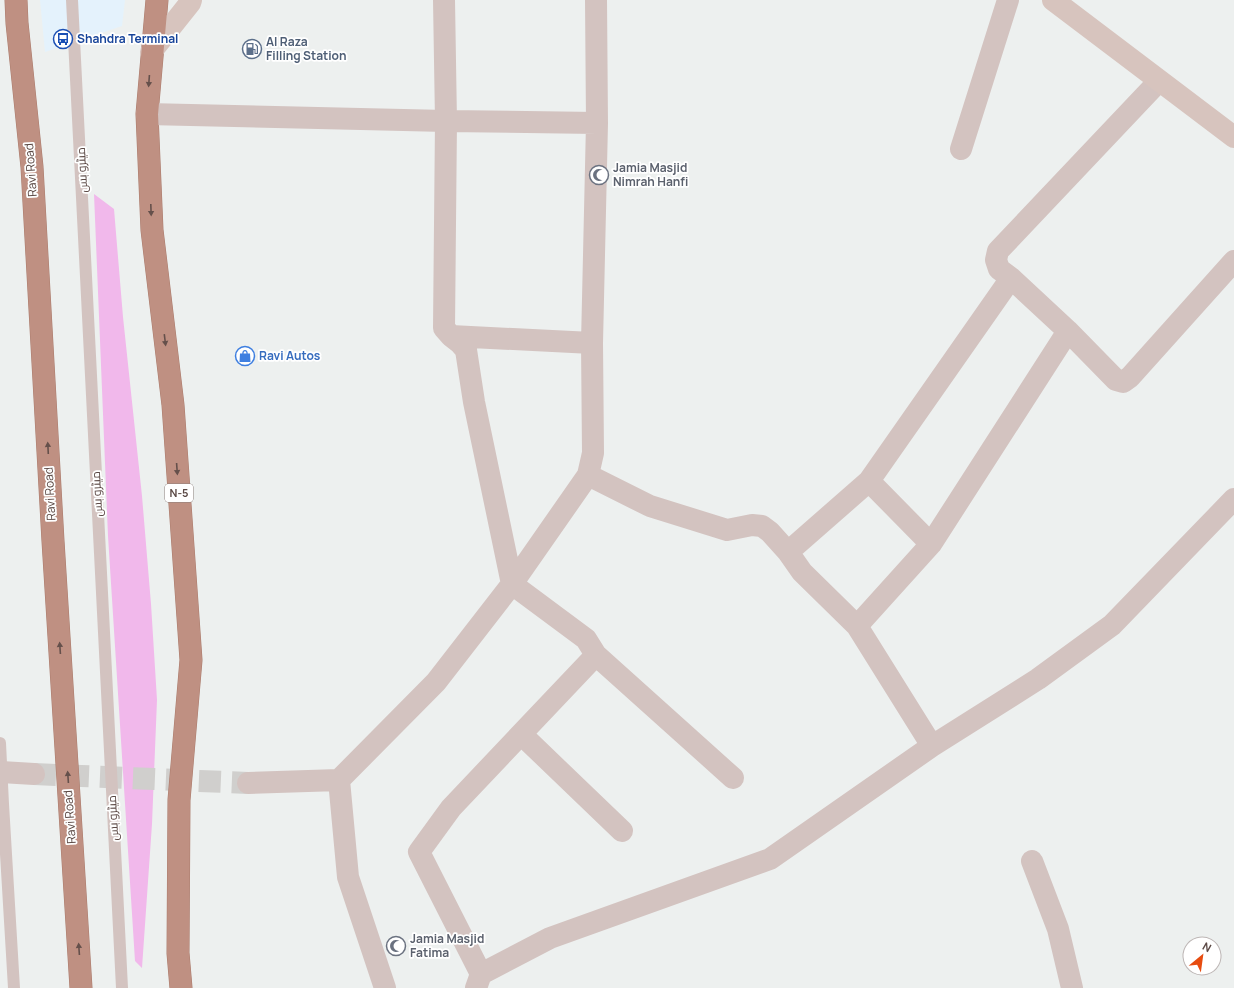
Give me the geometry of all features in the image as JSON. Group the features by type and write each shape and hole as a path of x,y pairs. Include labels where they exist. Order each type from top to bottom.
{"highway":[{"name":"Ravi Road","path":"16,0 32,167 52,533 81,988"},
{"name":"N-5","path":"157,0 151,52 147,114 152,230 173,405 191,660 179,800 178,953 181,988"}],"street":[{"path":"151,52 191,0"},
{"path":"444,0 446,121 444,328 466,350 474,402 512,584 586,639 596,655 733,778"},
{"path":"248,783 339,780 436,682 512,584 588,475 593,453 592,343 597,123 596,0"},
{"path":"961,149 1008,0"},
{"path":"1053,0 1234,137"},
{"path":"1159,80 998,252 996,260 999,269 1011,278 1068,331 1116,380 1123,382 1130,378 1234,261"},
{"path":"147,114 597,123"},
{"path":"788,552 870,481 1011,278"},
{"path":"856,626 931,544 1068,331"},
{"path":"451,336 592,343"},
{"path":"588,475 650,506 727,530 752,525 762,526 770,532 788,552 802,572 856,626 932,746"},
{"path":"870,481 931,544"},
{"path":"596,655 451,808 419,852 479,981 550,938 770,859 932,746 1038,679 1112,625 1234,499"},
{"path":"521,734 622,831"},
{"path":"1,772 34,774"},
{"path":"339,780 348,877 385,988"},
{"path":"1032,861 1058,929 1072,988"}],"lane":[{"name":"میٹرو بس","path":"72,0 122,988"},
{"path":"0,743 14,988"}],"shaded area":[{"name":"Shahdra Terminal","path":"40,0 125,0 122,26 45,52"},
{"path":"94,194 114,209 123,317 142,496 157,700 152,824 142,968 135,961 108,536"}],"tunnel":[{"path":"34,774 248,783"}],"place":[{"name":"Shahdra Terminal","path":"63,39"},
{"name":"Al Raza Filling Station","path":"252,49"},
{"name":"Jamia Masjid Nimrah Hanfi","path":"599,175"},
{"name":"Ravi Autos","path":"245,356"},
{"name":"Jamia Masjid Fatima","path":"396,946"}]}
